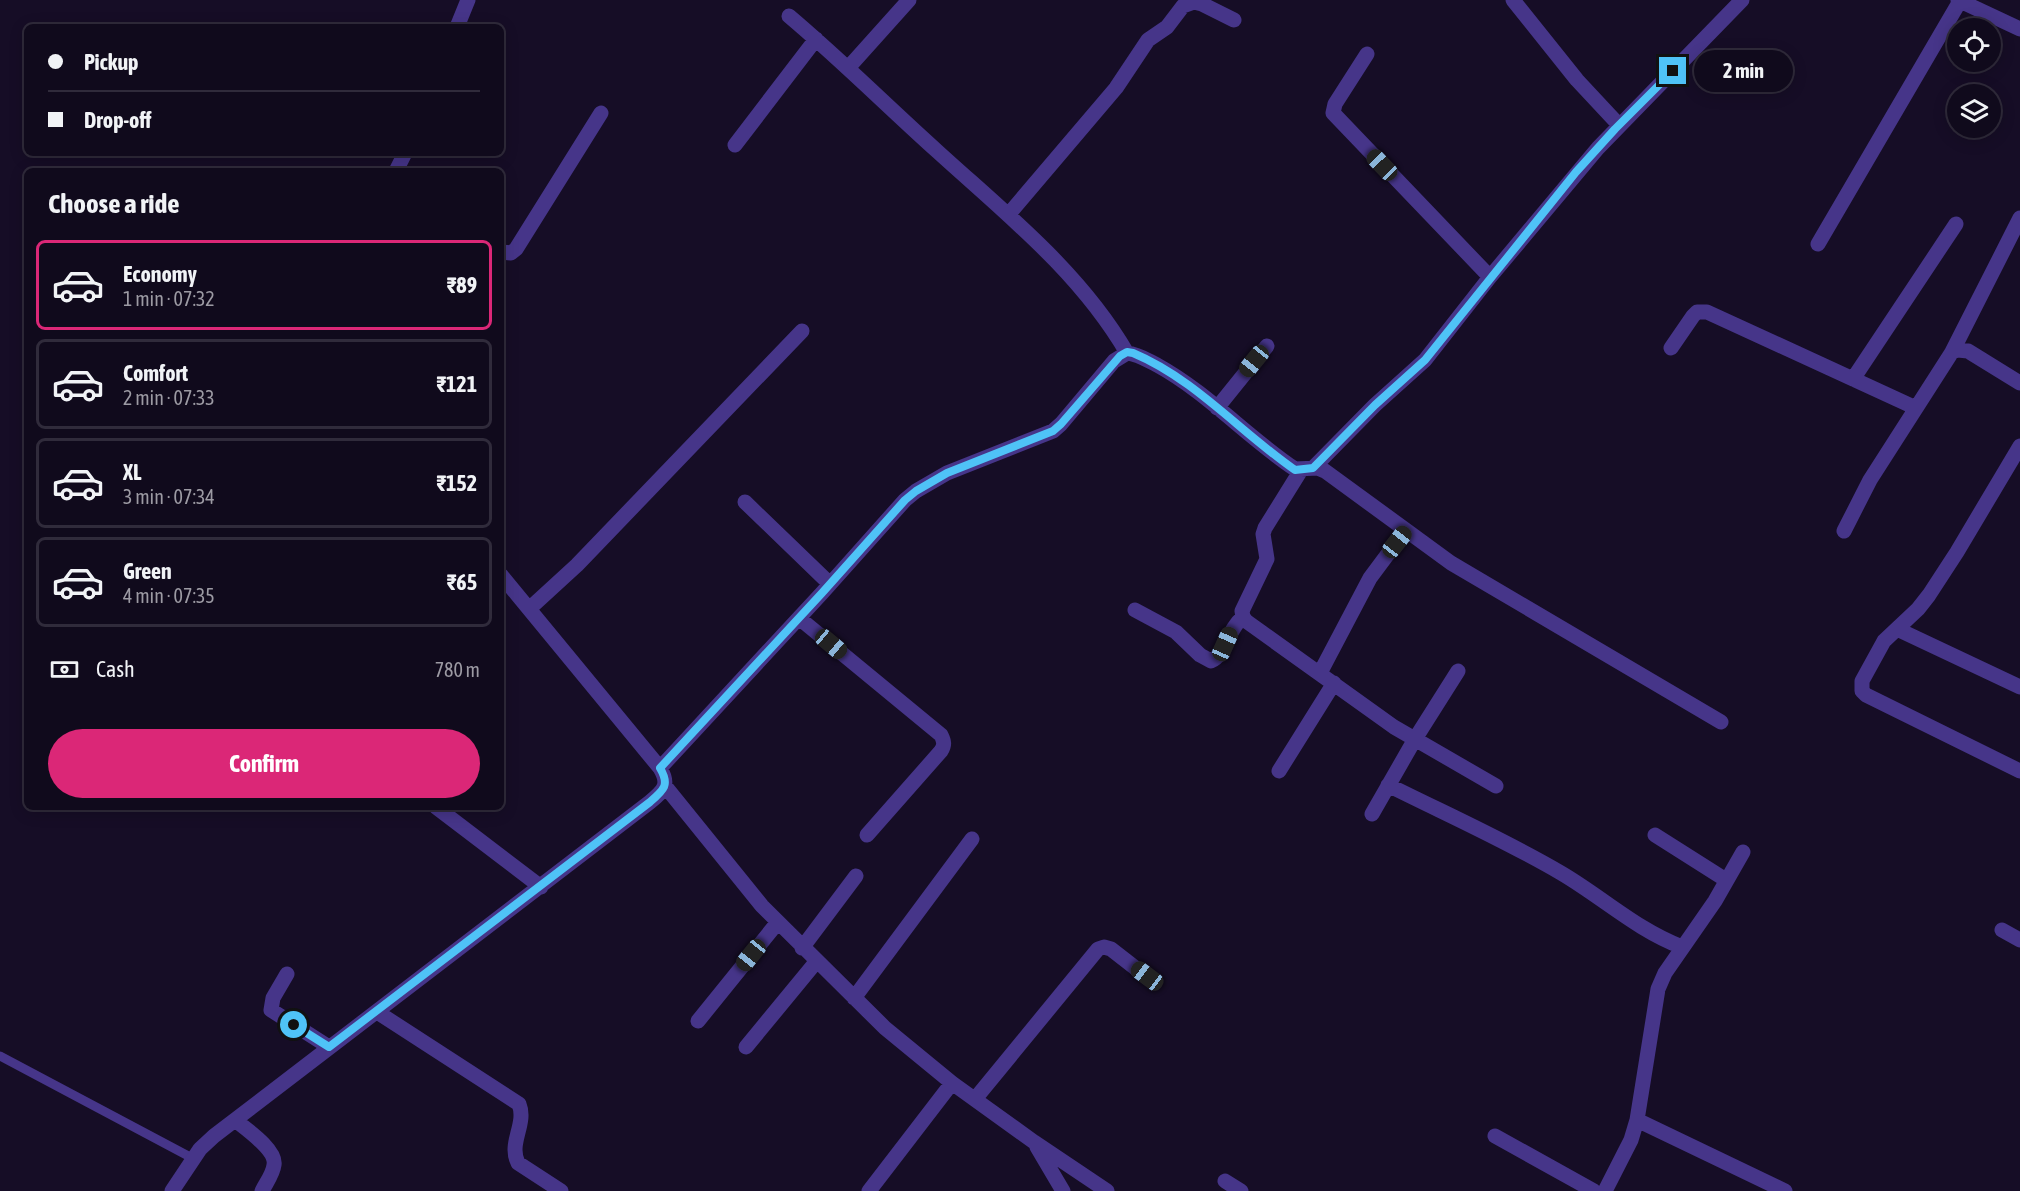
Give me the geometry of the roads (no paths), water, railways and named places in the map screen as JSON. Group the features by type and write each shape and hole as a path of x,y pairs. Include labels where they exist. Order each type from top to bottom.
{"street":[{"path":"458,24 468,0"},
{"path":"1513,0 1577,80 1619,125"},
{"path":"1496,786 1394,727 1243,617 1242,611 1267,559 1263,534 1307,469 1425,360 1576,172 1742,0"},
{"path":"1818,244 1959,0 2020,29"},
{"path":"848,68 904,1"},
{"path":"1008,215 1116,88 1148,40 1167,27 1183,6 1194,2 1202,4 1234,20"},
{"path":"789,16 1049,254 1092,301 1127,352 1140,356 1169,372 1295,470 1325,471 1451,563 1721,722"},
{"path":"735,145 816,39"},
{"path":"1367,54 1335,104 1333,113 1490,277"},
{"path":"504,252 511,253 516,249 601,113"},
{"path":"1844,531 1866,487 1952,352 2020,218"},
{"path":"1853,379 1956,224"},
{"path":"1671,348 1697,312 1707,312 1916,408"},
{"path":"529,609 577,565 802,331"},
{"path":"1217,408 1267,346"},
{"path":"1952,352 1968,351 2020,383"},
{"path":"660,768 895,510 916,491 966,465 1053,431 1114,361 1127,352"},
{"path":"2019,769 1866,695 1862,691 1862,681 1884,641 1918,609 1929,595 2020,446"},
{"path":"745,502 830,584"},
{"path":"1320,673 1370,578 1405,531"},
{"path":"172,1191 207,1143 416,980 541,887 650,802 661,793 665,786 665,777 660,768 504,579"},
{"path":"1135,610 1176,632 1200,655 1211,661 1219,656 1233,627 1243,617"},
{"path":"799,618 941,735 944,740 941,751 867,835"},
{"path":"1897,629 2020,687"},
{"path":"1372,814 1415,739 1458,671"},
{"path":"1279,771 1334,683"},
{"path":"1388,785 1538,859 1646,930 1682,947"},
{"path":"665,786 740,880 778,922 816,962 903,1044 952,1083 1107,1191"},
{"path":"440,810 541,887"},
{"path":"1655,835 1726,880"},
{"path":"854,998 972,839"},
{"path":"1622,1191 1607,1187 1630,1140 1637,1119 1658,989 1665,973 1694,933 1743,852"},
{"path":"802,948 856,876"},
{"path":"698,1021 778,922"},
{"path":"2002,930 2020,940"},
{"path":"975,1099 1098,949 1104,947 1111,949 1147,976"},
{"path":"746,1047 816,962"},
{"path":"287,974 273,998 271,1010 329,1047"},
{"path":"376,1011 519,1104 522,1118 514,1149 518,1163 561,1191"},
{"path":"869,1191 952,1083"},
{"path":"1637,1119 1785,1191"},
{"path":"235,1120 273,1156 274,1169 262,1191"},
{"path":"1496,1136 1594,1191"},
{"path":"1034,1142 1063,1191"},
{"path":"1225,1181 1241,1191"}],"lane":[{"path":"0,1056 194,1159"}]}
